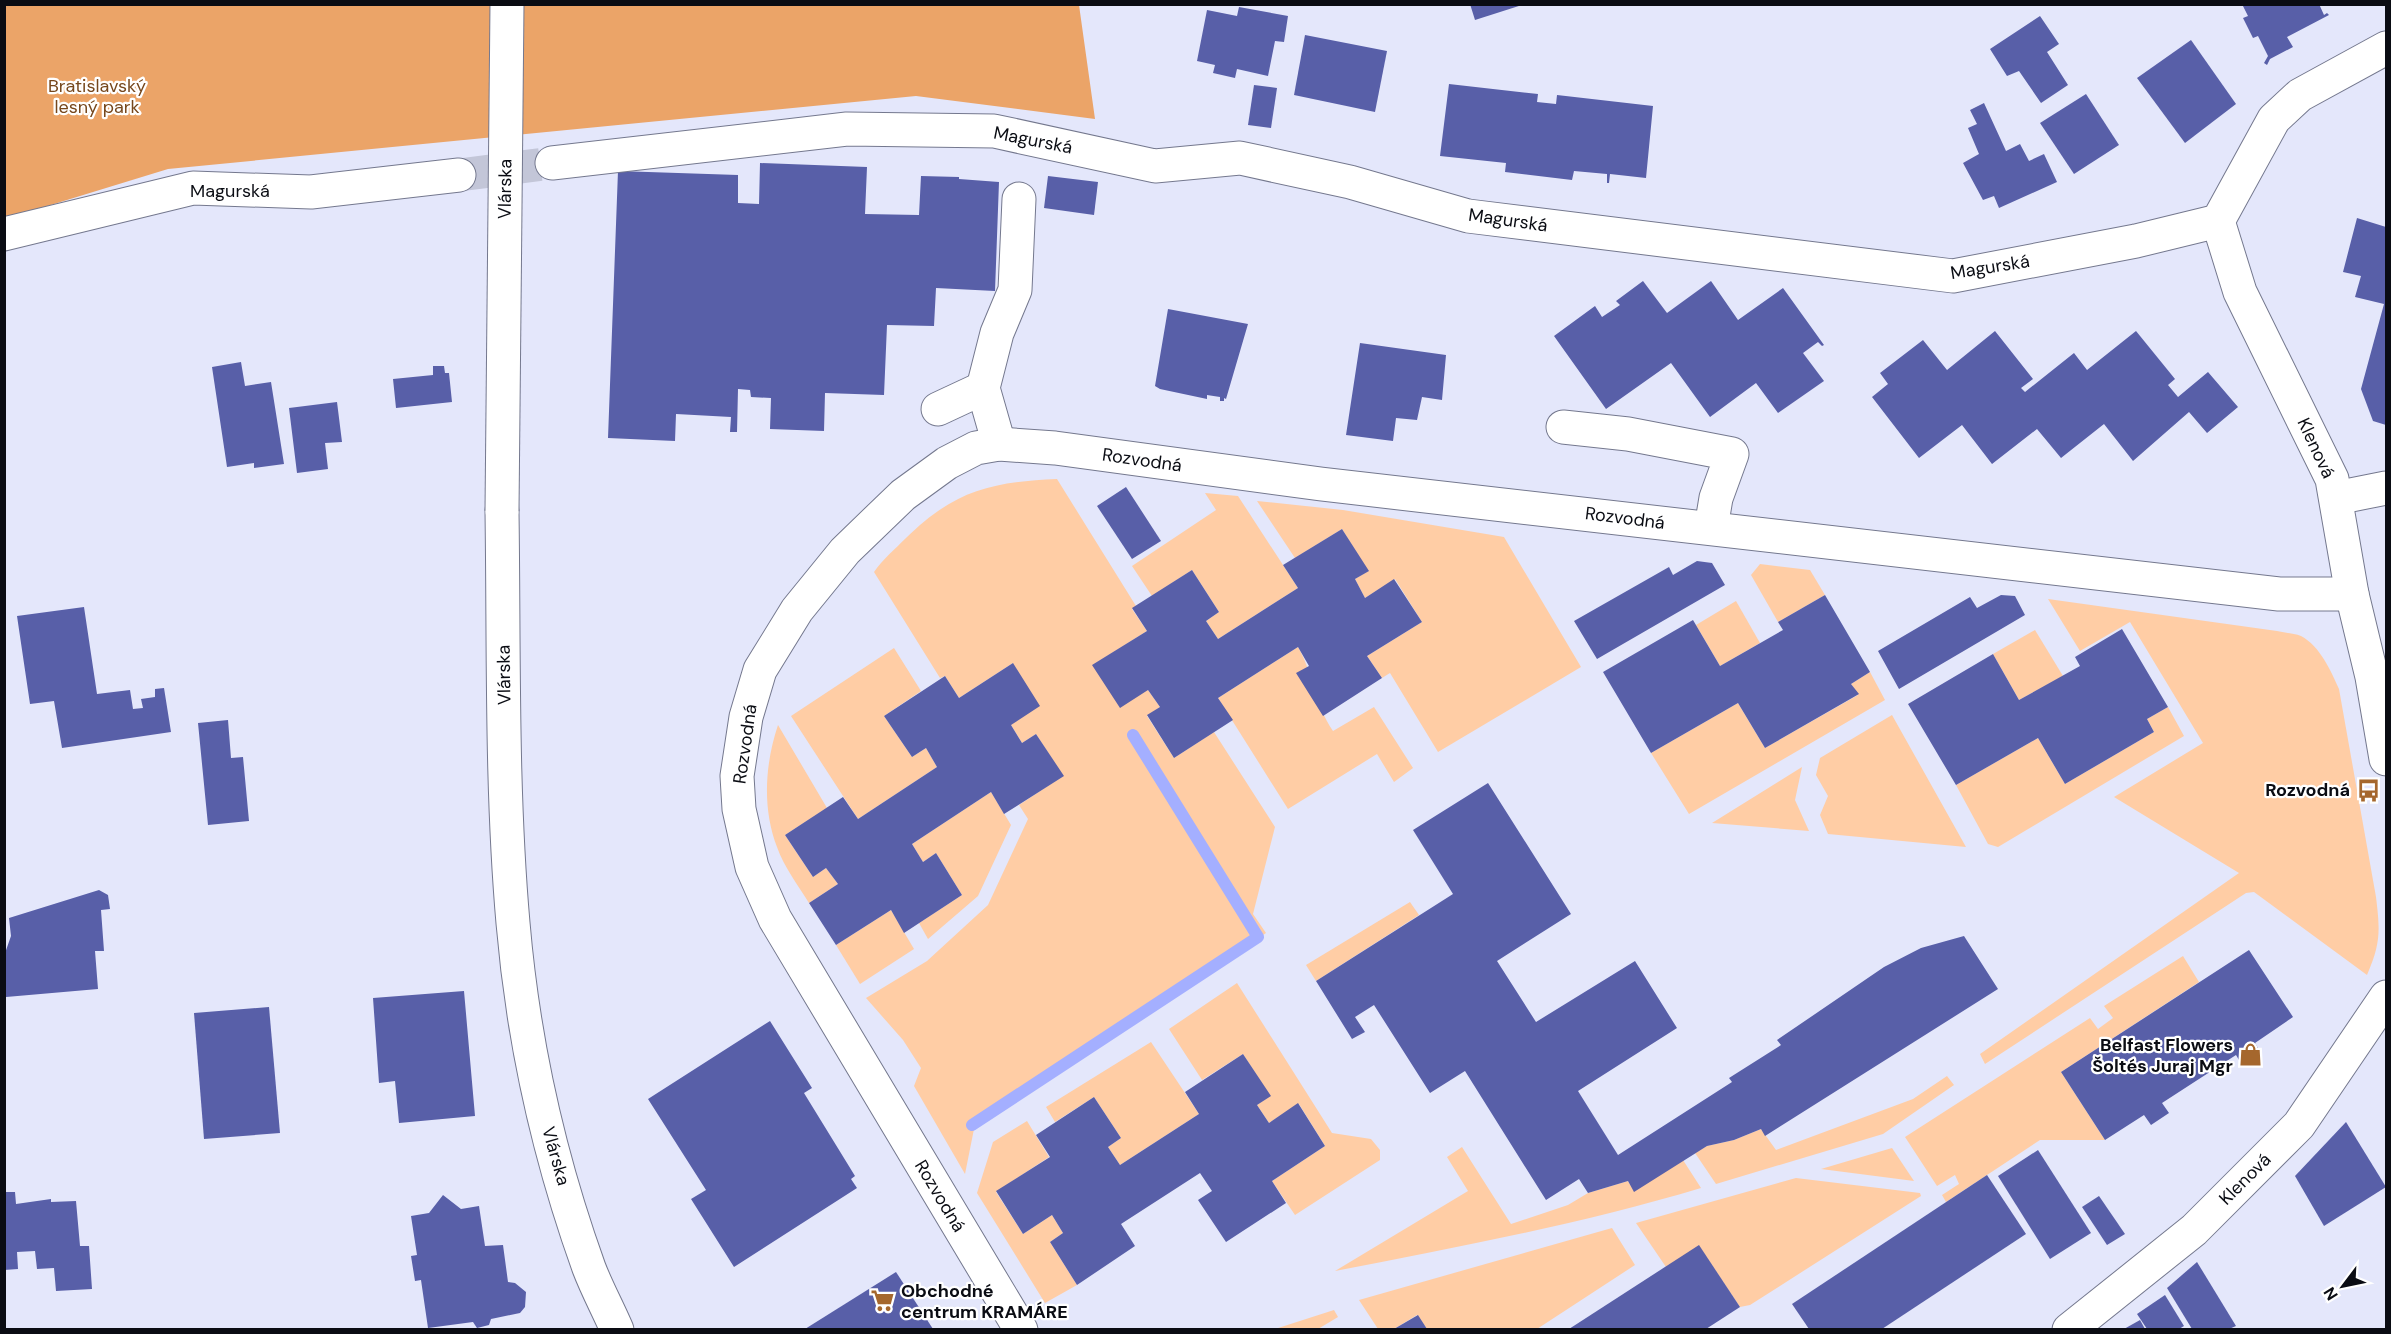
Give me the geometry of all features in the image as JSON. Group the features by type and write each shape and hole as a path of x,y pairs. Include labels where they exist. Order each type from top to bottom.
{"street":[{"name":"Vlárska","path":"507,4 502,511 506,822 513,924 525,1022 549,1140 590,1269 618,1329"},
{"path":"2218,221 2274,119 2300,95 2386,48"},
{"name":"Magurská","path":"552,163 847,129 994,131 1155,166 1240,158 1350,182 1468,216 1953,276 2136,241 2218,221"},
{"name":"Magurská","path":"4,234 194,189 311,192 459,175"},
{"path":"999,444 984,388 997,333 1015,290 1019,199"},
{"name":"Klenová","path":"2218,221 2240,292 2332,479 2352,594 2372,677 2386,759"},
{"path":"938,409 984,388"},
{"path":"1563,427 1628,434 1732,454 1716,498 1711,528"},
{"name":"Rozvodná","path":"1021,1329 775,919 752,867 739,809 737,776 746,717 760,670 792,618 845,551 903,495 947,463 976,448 999,444 1055,448 1321,484 2279,594 2352,594"},
{"path":"2336,498 2386,488"},
{"name":"Klenová","path":"2069,1329 2194,1230 2299,1125 2386,997"}],"shaded area":[{"path":"1057,479 1136,606 1132,609 1147,631 1093,665 1148,690 1160,707 1147,716 1174,758 1214,732 1275,827 1253,914 1266,933 974,1129 965,1174 914,1086 921,1068 903,1040 866,998 927,961 988,905 1028,819 1019,805 1063,776 1036,734 1022,743 1011,725 1013,663 959,698 945,676 940,678 874,572 889,554 924,522 957,499 974,492 1012,483"},
{"path":"1205,493 1238,496 1298,588 1218,639 1206,621 1219,612 1192,570 1152,596 1132,566 1216,510"},
{"path":"1257,501 1343,510 1504,537 1581,667 1438,752 1390,673 1382,678 1367,656 1422,622 1395,579 1365,598 1355,579 1368,571 1342,529 1295,558"},
{"path":"1760,564 1810,570 1825,595 1778,622 1751,575"},
{"path":"2048,599 2277,631 2301,636 2314,646 2339,689 2376,897 2378,936 2375,954 2367,975 2254,892 2246,893 1985,1064 1980,1054 2239,873 2114,797 2203,743 2130,622 2080,651"},
{"path":"1736,601 1760,643 1720,666 1696,625"},
{"path":"2035,630 2063,676 2019,700 1993,654"},
{"path":"1298,647 1308,668 1322,711 1333,731 1374,707 1413,768 1394,782 1377,754 1288,809 1218,698"},
{"path":"894,648 921,691 884,716 912,757 926,748 937,767 858,819 791,716"},
{"path":"1870,672 1885,700 1689,814 1651,753 1738,703 1765,748 1858,695 1851,684"},
{"path":"2168,707 2184,736 1998,847 1988,844 1956,785 2038,738 2065,784 2154,732 2147,719"},
{"path":"1892,715 1966,847 1828,834 1820,815 1828,796 1816,775 1820,758"},
{"path":"778,725 827,808 785,835 813,877 826,868 838,884 809,903 780,854 769,817 768,770"},
{"path":"1802,767 1795,800 1809,831 1712,823"},
{"path":"991,792 1011,825 978,896 928,939 919,923 962,895 936,853 923,862 912,844"},
{"path":"1410,902 1419,915 1316,981 1306,965"},
{"path":"891,910 914,949 860,984 836,945"},
{"path":"2183,956 2199,982 2061,1072 2105,1140 2040,1140 1946,1202 1942,1195 1959,1184 1955,1175 1937,1186 1905,1137 2090,1018 2098,1029 2113,1018 2104,1006"},
{"path":"1237,983 1332,1133 1371,1139 1380,1150 1380,1160 1295,1215 1272,1181 1325,1146 1299,1104 1269,1123 1257,1105 1270,1096 1243,1054 1202,1080 1169,1029"},
{"path":"1151,1042 1199,1114 1120,1165 1108,1147 1121,1138 1094,1097 1055,1122 1046,1107"},
{"path":"1947,1076 1954,1085 1883,1134 1716,1184 1695,1153 1707,1146 1734,1140 1761,1129 1776,1150 1913,1099"},
{"path":"1027,1121 1049,1157 996,1192 1023,1234 1052,1215 1063,1233 1050,1242 1077,1285 1045,1303 977,1193 993,1142"},
{"path":"1462,1147 1511,1224 1568,1205 1588,1193 1628,1181 1634,1191 1683,1160 1701,1188 1565,1224 1335,1271 1468,1191 1447,1157"},
{"path":"1892,1148 1914,1181 1821,1169"},
{"path":"1796,1178 1920,1193 1921,1196 1750,1305 1740,1307 1699,1246 1666,1267 1636,1223"},
{"path":"1612,1228 1635,1265 1537,1329 1427,1329 1417,1315 1394,1329 1378,1329 1359,1300"},
{"path":"1334,1310 1338,1317 1318,1329 1275,1329"}],"green space":[{"name":"Bratislavský lesný park","path":"5,5 1079,5 1095,119 916,96 168,169 5,219"}],"building":[{"path":"1470,4 1522,4 1522,5 1475,20"},
{"path":"2242,4 2319,4 2324,15 2327,13 2329,15 2287,37 2293,47 2270,59 2267,65 2264,63 2268,56 2258,36 2253,38 2243,18 2248,16"},
{"path":"1239,7 1288,16 1284,42 1275,41 1268,76 1237,69 1235,78 1213,73 1215,65 1197,61 1207,10 1237,16"},
{"path":"2040,16 2059,44 2047,52 2068,85 2041,103 2019,71 2007,76 1990,49"},
{"path":"1305,35 1387,51 1375,112 1294,95"},
{"path":"2191,40 2236,104 2185,143 2137,78"},
{"path":"1449,84 1538,94 1537,102 1556,104 1557,95 1653,106 1646,178 1610,174 1609,183 1607,183 1607,174 1574,171 1572,180 1505,172 1506,163 1440,156"},
{"path":"1254,85 1277,88 1271,128 1248,125"},
{"path":"2086,94 2119,145 2074,174 2040,123"},
{"path":"1984,103 2006,151 2020,144 2029,161 2044,154 2057,182 1999,208 1994,196 1983,200 1963,163 1979,154 1968,128 1977,124 1970,110"},
{"path":"760,163 867,167 865,214 919,215 921,176 959,177 959,179 999,182 995,291 936,288 934,326 887,325 884,395 825,393 824,431 770,429 771,398 751,397 750,390 738,389 737,432 730,432 731,417 676,414 675,441 608,438 618,171 738,175 738,203 759,204"},
{"path":"1048,176 1098,182 1094,215 1044,208"},
{"path":"2357,218 2386,227 2386,425 2373,421 2361,389 2384,304 2355,297 2361,276 2343,272"},
{"path":"1643,281 1667,313 1711,281 1738,320 1783,288 1824,345 1818,342 1803,353 1824,381 1778,413 1756,383 1710,417 1671,363 1606,409 1554,336 1595,306 1602,317 1620,305 1616,301"},
{"path":"1168,309 1248,324 1224,401 1220,401 1220,397 1207,395 1207,399 1155,386"},
{"path":"1995,331 2033,379 2021,388 2025,392 2074,353 2087,370 2136,331 2175,379 2168,385 2178,397 2208,372 2238,407 2207,433 2189,412 2133,461 2104,424 2061,458 2037,429 1992,464 1962,425 1919,458 1872,397 1888,384 1880,373 1923,340 1947,370"},
{"path":"1360,343 1446,355 1442,400 1422,397 1417,420 1396,418 1393,441 1346,435"},
{"path":"241,362 245,386 271,382 284,464 254,468 254,463 227,467 212,367"},
{"path":"433,366 444,366 445,373 449,373 452,402 396,408 393,379 433,375"},
{"path":"337,402 342,442 325,443 328,469 297,473 289,408"},
{"path":"1126,487 1161,541 1132,559 1097,506"},
{"path":"1342,529 1369,571 1355,579 1365,598 1394,579 1422,622 1367,656 1382,678 1323,716 1296,673 1309,666 1298,647 1218,698 1233,720 1174,758 1147,715 1160,707 1148,690 1120,708 1092,665 1147,631 1132,608 1192,570 1219,612 1206,621 1218,639 1298,588 1283,565"},
{"path":"1697,561 1712,563 1725,585 1597,659 1574,621 1669,567 1673,575"},
{"path":"1825,595 1870,672 1851,684 1859,694 1765,748 1738,703 1651,753 1603,672 1693,620 1720,666 1783,630 1778,622"},
{"path":"2001,595 2015,596 2025,615 1899,689 1878,651 1970,597 1977,608"},
{"path":"84,607 97,694 130,690 133,709 143,708 141,699 155,697 155,689 164,688 171,732 62,748 54,701 30,704 17,616"},
{"path":"2122,629 2168,707 2147,719 2154,732 2065,784 2038,738 1956,785 1908,704 1993,654 2019,700 2080,666 2075,657"},
{"path":"1013,663 1040,706 1011,725 1022,743 1036,734 1064,776 1004,814 991,792 912,844 923,862 936,853 962,895 904,933 891,910 836,945 809,903 838,884 826,868 813,877 785,835 843,797 858,819 937,767 926,748 912,757 884,716 945,676 959,698"},
{"path":"228,720 231,758 243,757 249,821 208,825 198,723"},
{"path":"1488,783 1571,914 1497,961 1536,1022 1635,961 1677,1028 1578,1091 1618,1155 1732,1082 1729,1078 1781,1045 1777,1040 1884,967 1921,948 1964,936 1998,989 1765,1136 1761,1129 1734,1140 1707,1146 1634,1192 1628,1181 1588,1193 1579,1179 1546,1200 1465,1071 1430,1093 1374,1005 1355,1017 1365,1032 1352,1039 1316,981 1453,894 1413,830"},
{"path":"99,890 108,895 110,909 101,910 104,951 95,951 98,989 6,997 4,956 11,936 9,918"},
{"path":"2249,950 2293,1017 2255,1043 2261,1053 2251,1060 2242,1065 2236,1055 2162,1103 2169,1113 2151,1125 2144,1115 2105,1140 2061,1072"},
{"path":"464,991 475,1116 399,1123 395,1081 379,1083 373,998"},
{"path":"269,1007 280,1133 204,1139 194,1013"},
{"path":"770,1021 812,1088 804,1093 855,1176 851,1179 857,1188 734,1267 691,1199 706,1190 648,1099"},
{"path":"1243,1054 1271,1096 1257,1105 1269,1123 1298,1103 1325,1146 1272,1181 1286,1203 1226,1242 1198,1200 1212,1191 1200,1173 1121,1224 1135,1246 1077,1285 1050,1242 1063,1233 1052,1215 1023,1234 996,1191 1050,1157 1036,1135 1094,1097 1121,1138 1108,1147 1120,1165 1199,1114 1185,1092"},
{"path":"2346,1122 2386,1187 2324,1226 2295,1176"},
{"path":"2038,1150 2091,1233 2050,1259 1998,1176"},
{"path":"1987,1175 2026,1234 1882,1329 1809,1329 1792,1304"},
{"path":"4,1192 15,1192 16,1204 51,1199 51,1202 76,1201 80,1246 89,1246 92,1289 56,1291 54,1268 37,1269 35,1251 17,1252 18,1269 4,1270"},
{"path":"443,1195 461,1209 479,1206 485,1246 503,1245 508,1282 515,1283 526,1292 525,1307 520,1313 491,1319 489,1325 477,1328 473,1322 428,1328 421,1280 415,1281 411,1256 417,1255 411,1216 429,1213"},
{"path":"2099,1196 2125,1234 2107,1245 2082,1207"},
{"path":"1699,1245 1740,1307 1706,1329 1569,1329"},
{"path":"2197,1262 2236,1326 2229,1329 2192,1329 2167,1288"},
{"name":"Obchodné centrum KRAMÁRE","path":"896,1272 933,1329 805,1329"},
{"path":"2165,1295 2184,1326 2179,1329 2147,1329 2137,1314"},
{"path":"1418,1315 1427,1329 1394,1329"},
{"path":"2140,1320 2145,1329 2124,1329"}],"waterway":[{"path":"972,1125 1258,937 1133,735"}],"tunnel":[{"path":"459,175 552,163"}],"place":[{"name":"Rozvodná","path":"2368,790"},
{"name":"Belfast Flowers Šoltés Juraj Mgr","path":"2251,1055"},
{"name":"Obchodné centrum KRAMÁRE","path":"883,1301"}]}
